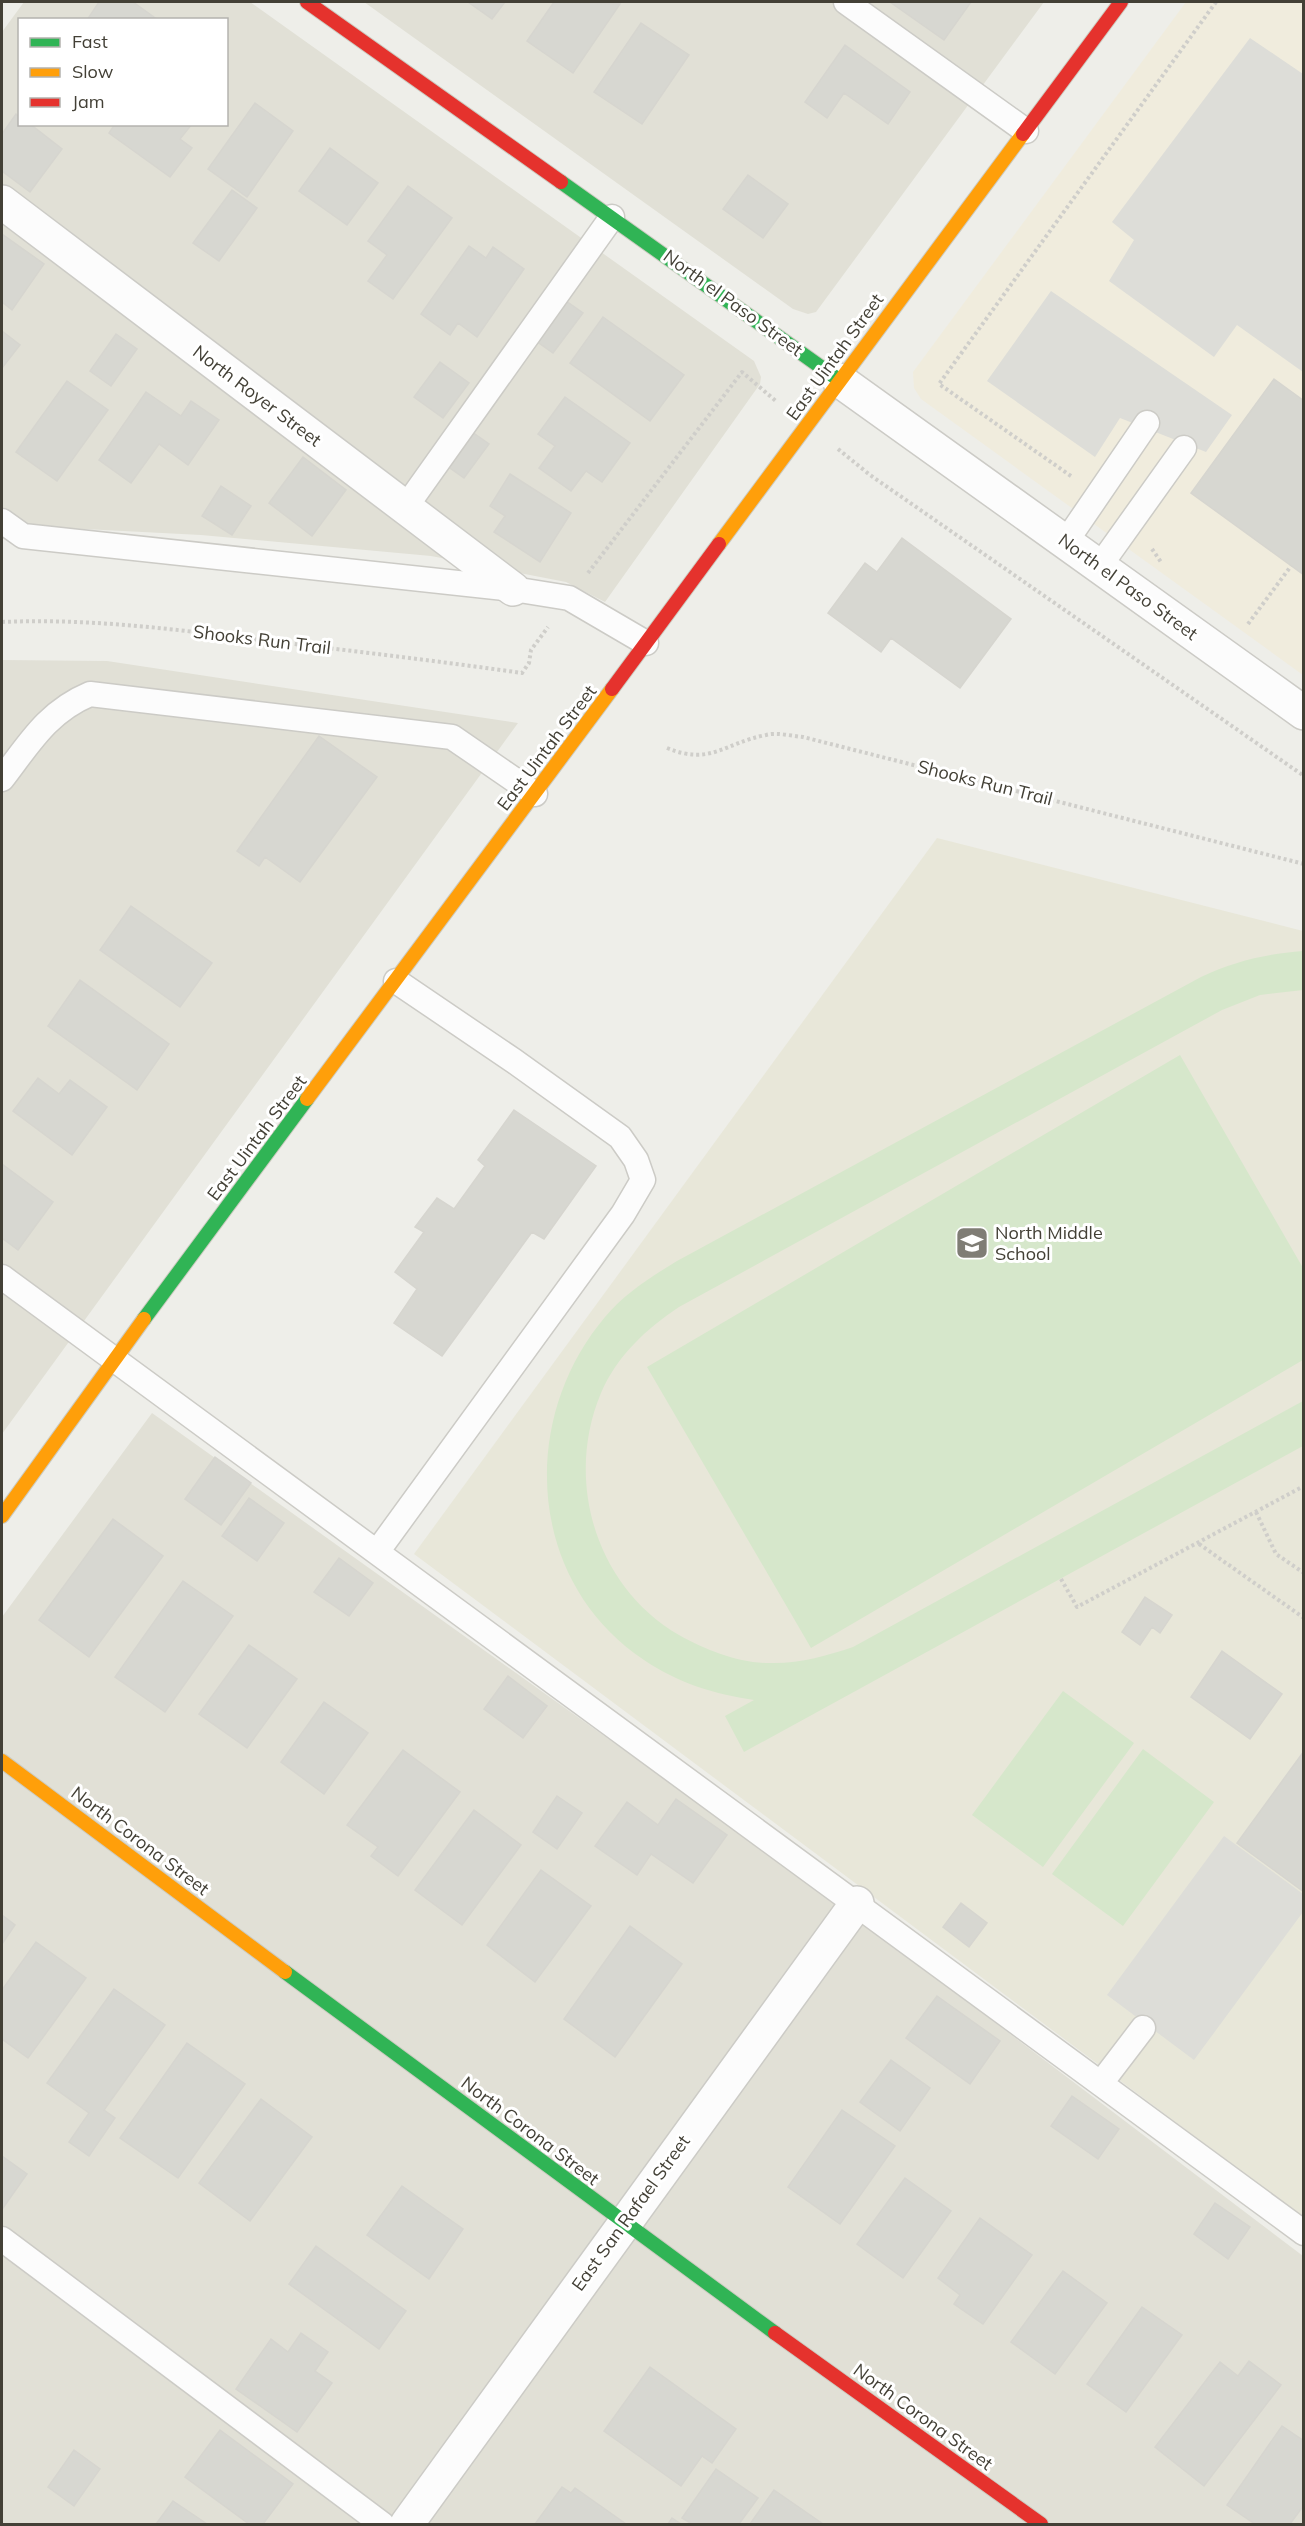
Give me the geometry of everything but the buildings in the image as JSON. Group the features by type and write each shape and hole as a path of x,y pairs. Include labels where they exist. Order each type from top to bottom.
{"street":[{"name":"North el Paso Street","path":"308,2 1304,713"},
{"name":"East Uintah Street","path":"2,1516 114,1360 1121,2"},
{"name":"North Royer Street","path":"2,202 513,589"},
{"name":"North Corona Street","path":"2,1761 623,2223 1041,2524"},
{"name":"East San Rafael Street","path":"408,2524 623,2223 857,1903"}],"lane":[{"path":"846,2 1026,131"},
{"path":"405,508 612,217"},
{"path":"1065,543 1147,423"},
{"path":"1099,567 1184,448"},
{"path":"2,521 23,536 513,589 569,598 646,644"},
{"path":"2,779 49,718 68,703 90,694 452,737 535,794"},
{"path":"377,1552 623,1214 643,1180 636,1160 620,1137 514,1060 396,981"},
{"path":"2,1277 1304,2233"},
{"path":"1101,2083 1143,2028"},
{"path":"2,2239 382,2524"}],"path":[{"path":"939,384 1216,2"},
{"path":"569,598 742,372 870,475 1304,776"},
{"path":"1248,624 1291,566"},
{"name":"Shooks Run Trail","path":"2,622 42,620 120,623 184,629 522,673 529,663 531,650 569,598"},
{"name":"Shooks Run Trail","path":"667,748 687,757 706,755 768,734 803,737 1304,864"},
{"path":"1061,1579 1077,1607 1304,1486"},
{"path":"1256,1512 1276,1554 1304,1574"},
{"path":"1199,1543 1304,1618"}],"shaded area":[{"path":"24,2 250,2 754,361 761,377 760,384 605,602 566,582 431,556 201,535 26,526 2,507 2,32"},
{"path":"364,2 1044,2 816,312 808,314 793,309"},
{"path":"1186,2 1303,2 1303,675 921,399 914,388 913,372"},
{"path":"1250,38 1303,74 1303,372 1237,325 1214,357 1109,281 1134,240 1112,222"},
{"path":"1051,291 1232,415 1206,452 1120,418 1095,457 987,381"},
{"path":"2,660 107,661 518,723 2,1434"},
{"name":"North Middle School","path":"937,838 1303,931 1303,2217 414,1554"},
{"path":"152,1413 820,1890 1303,2256 1303,2524 2,2524 2,1617"},
{"path":"1224,1836 1303,1894 1303,1912 1194,2060 1107,1995"}],"green space":[{"path":"1303,951 1303,990 1260,995 1222,1010 679,1307 644,1334 615,1367 601,1393 590,1427 586,1461 588,1496 595,1529 608,1561 627,1589 650,1614 679,1635 722,1655 746,1661 769,1663 802,1661 853,1647 1303,1401 1303,1446 744,1752 725,1716 754,1700 683,1681 644,1660 605,1627 576,1588 557,1544 548,1498 548,1450 558,1403 577,1358 605,1317 648,1279 677,1261 1201,977 1251,959"},
{"path":"1180,1055 1303,1268 1303,1360 811,1648 647,1367"},
{"path":"1063,1691 1134,1743 1043,1867 972,1815"},
{"path":"1143,1749 1214,1802 1123,1926 1052,1874"}],"traffic: fast":[{"path":"561,182 839,380"},
{"path":"144,1319 307,1099"},
{"path":"285,1972 775,2333"}],"traffic: slow":[{"path":"719,544 1023,134"},
{"path":"307,1099 612,689"},
{"path":"2,1516 144,1319"},
{"path":"2,1761 285,1972"}],"traffic: jam":[{"path":"307,2 561,182"},
{"path":"1023,134 1121,2"},
{"path":"612,689 719,544"},
{"path":"775,2333 1041,2524"}],"place":[{"name":"North Middle School","path":"972,1243"}]}
